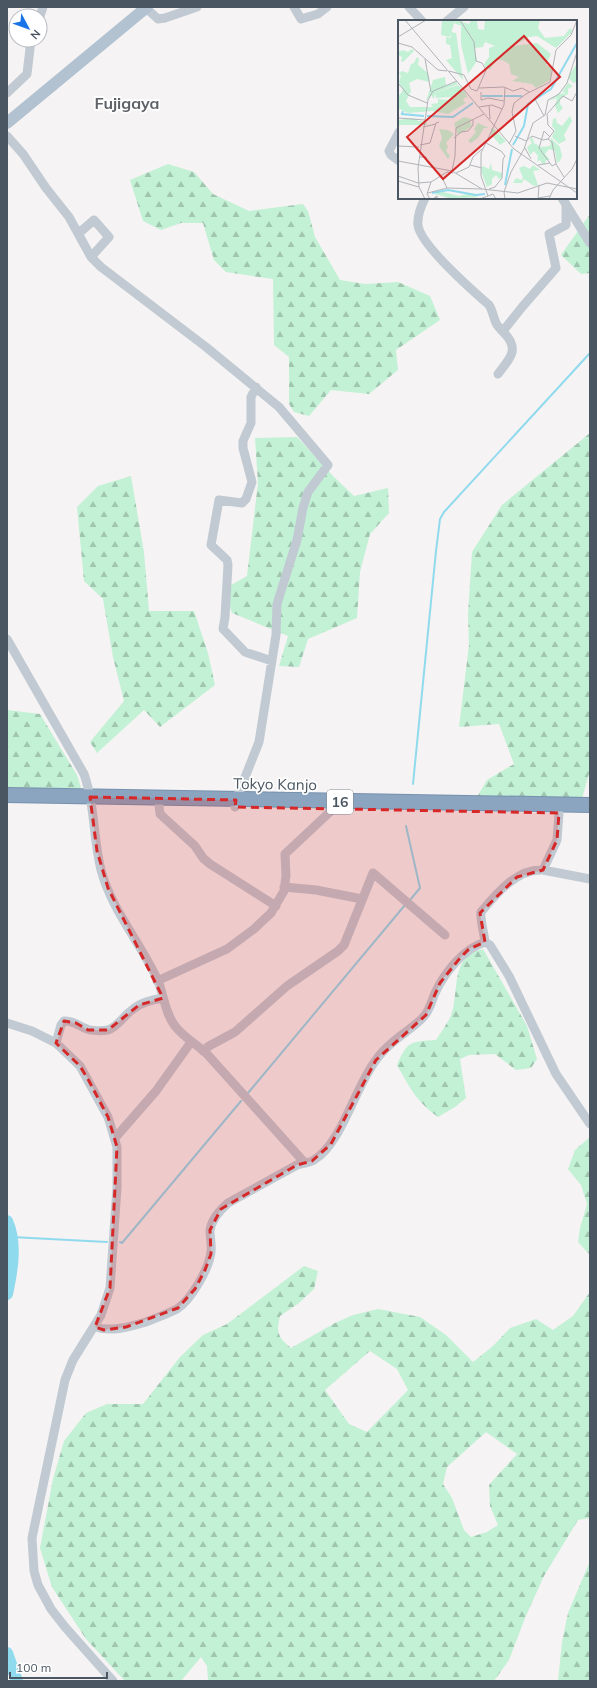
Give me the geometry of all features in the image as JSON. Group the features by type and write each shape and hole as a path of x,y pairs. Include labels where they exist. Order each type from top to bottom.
{"highway":[{"name":"Tokyo Kanjo","path":"7,796 158,806 235,804 333,809 590,814"},
{"name":"Tokyo Kanjo","path":"7,804 91,801 235,804 590,805"}],"main road":[{"path":"7,123 146,8"}],"street":[{"path":"146,8 158,19 198,7"},
{"path":"294,7 301,19 318,14 327,7"},
{"path":"409,7 421,20"},
{"path":"448,20 464,7"},
{"path":"7,94 27,74 30,48"},
{"path":"398,134 390,151 391,155 398,161"},
{"path":"7,136 23,154 46,188 69,217 92,257 101,267 206,347 256,388 289,417 328,465 308,492 303,508 297,540 277,604 276,635 262,712 259,742 235,804"},
{"path":"424,199 420,208 418,224 420,232 452,272 489,305 496,324 511,341 513,348 512,355 498,374"},
{"path":"503,331 556,268 549,234 566,225 564,201"},
{"path":"564,201 590,243"},
{"path":"79,233 94,220 109,237 92,257"},
{"path":"256,388 251,397 251,423 243,441 243,448 252,482 246,499 242,503 219,500 211,545 227,560 228,565 223,629 245,652 272,662"},
{"path":"7,639 84,774 91,801 97,851 108,888 158,981 174,1026 203,1051 304,1162"},
{"path":"158,806 160,814 195,846 203,858 210,864 276,906"},
{"path":"158,981 227,949 254,929 276,906 284,887 286,876 285,854 333,809"},
{"path":"543,870 557,840 559,813"},
{"path":"485,942 481,912 494,897 517,876 532,871 543,870 590,879"},
{"path":"203,1051 209,1046 235,1032 287,986 338,952 344,945 373,873 445,935"},
{"path":"284,887 316,890 362,899"},
{"path":"485,942 490,945 510,976 529,1019 542,1041 556,1074 590,1124"},
{"path":"95,1327 108,1330 126,1327 148,1321 178,1308 195,1289 205,1270 211,1254 210,1230 221,1209 228,1203 304,1162 312,1161 322,1154 331,1144 365,1076 376,1060 397,1039 426,1015 440,983 460,958 469,949 485,942"},
{"path":"56,1043 61,1024 64,1021 69,1020 88,1030 108,1030 116,1026 131,1010 138,1005 163,998"},
{"path":"7,1023 32,1031 56,1043 69,1054 83,1071 108,1117 117,1147 112,1273 107,1301 95,1327 73,1360 65,1380 32,1538 34,1571 38,1585 51,1609 113,1681"},
{"path":"115,1138 156,1091 191,1042"}],"highlighted area":[{"path":"90,797 236,800 235,807 559,813 557,840 543,870 517,877 480,913 485,942 469,949 460,958 440,983 426,1015 376,1060 331,1144 312,1161 297,1165 221,1209 210,1230 211,1254 205,1270 195,1289 178,1308 126,1327 104,1330 95,1327 110,1288 117,1147 108,1117 89,1081 80,1066 56,1043 64,1021 76,1023 88,1030 108,1030 139,1005 163,998 108,888 97,851"}],"green space":[{"path":"168,164 194,172 213,194 249,211 303,204 308,211 315,237 340,280 365,284 398,282 430,296 440,320 396,350 398,370 369,394 331,390 309,416 294,412 289,404 289,357 274,345 273,279 226,272 214,260 203,223 181,223 161,230 143,221 130,180"},
{"path":"590,214 590,273 581,274 561,255"},
{"path":"590,433 590,770 581,802 477,797 487,780 514,764 499,724 459,727 469,645 468,615 472,552 502,505"},
{"path":"297,437 354,496 388,488 389,513 370,534 360,572 357,618 308,639 299,667 279,666 288,636 232,613 224,589 247,576 258,483 255,438"},
{"path":"131,476 144,552 149,611 194,611 208,653 215,685 160,727 144,710 97,753 90,742 124,701 113,657 103,599 84,581 77,507 98,486"},
{"path":"7,710 40,714 77,775 82,791 7,790"},
{"path":"483,949 527,1026 537,1059 531,1068 516,1070 495,1054 469,1055 460,1059 466,1098 455,1107 438,1117 419,1100 397,1065 404,1051 411,1044 420,1041 436,1040 451,1016 454,1007 460,967 465,959 472,953"},
{"path":"590,1137 590,1255 578,1242 580,1228 587,1204 581,1185 568,1169 575,1150"},
{"path":"304,1266 318,1271 314,1289 299,1303 280,1316 278,1327 281,1338 291,1348 335,1323 353,1315 378,1309 420,1317 446,1335 473,1362 493,1346 510,1328 536,1319 553,1330 573,1316 590,1292 590,1518 578,1520 544,1576 525,1618 509,1660 494,1681 208,1681 207,1666 201,1657 181,1681 125,1681 86,1639 52,1587 40,1548 53,1479 64,1441 86,1413 107,1404 143,1404 180,1357 203,1335 227,1324","holes":["370,1351 397,1369 408,1390 367,1432 349,1424 325,1390","486,1432 517,1454 489,1485 490,1506 498,1525 487,1532 471,1537 464,1530 452,1498 443,1484 447,1467"]},
{"path":"590,1561 590,1681 558,1681 562,1642 568,1613"}],"waterway":[{"path":"413,784 440,519 444,512 590,353"},
{"path":"406,826 420,888 410,900"},
{"path":"248,1093 405,905"},
{"path":"120,1242 122,1243 241,1101"},
{"path":"7,1221 13,1248 11,1276 7,1294"},
{"path":"12,1237 107,1242"},
{"path":"7,1653 17,1681"}],"district":[{"name":"Fujigaya","path":"127,103"}]}
